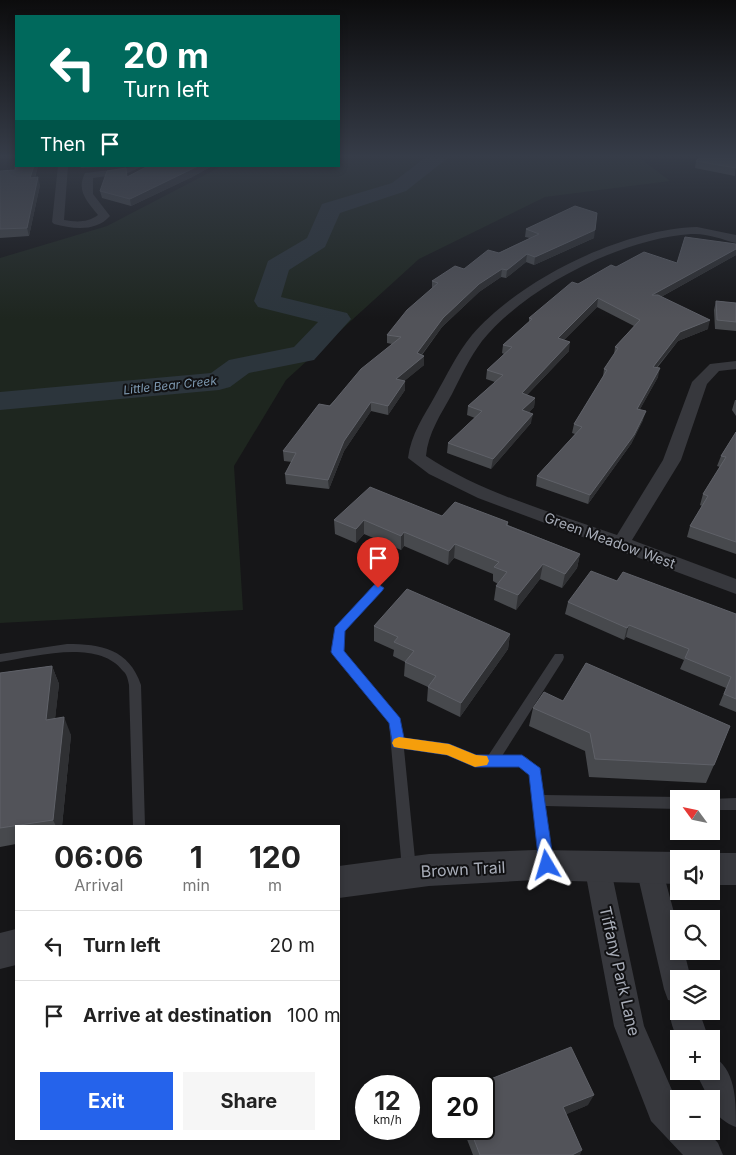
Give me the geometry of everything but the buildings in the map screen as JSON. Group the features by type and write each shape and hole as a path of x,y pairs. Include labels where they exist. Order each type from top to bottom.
{"street":[{"path":"61,211 58,222 73,226 96,223 104,216 99,211"},
{"name":"Green Meadow West","path":"736,239 693,231 659,235 627,246 543,282 519,298 495,318 470,348 418,440 417,451 417,458 424,464 484,494 621,543 736,588"},
{"path":"621,543 672,460 700,382 715,367 736,364"},
{"name":"Brown Trail","path":"340,882 410,873 547,865 664,868"},
{"name":"Tiffany Park Lane","path":"596,865 629,1026 663,1109 670,1116"},
{"path":"664,868 677,970"},
{"path":"720,869 736,869"},
{"path":"0,951 15,947"},
{"path":"716,1080 736,1111"},
{"path":"692,1140 706,1155"}],"lane":[{"path":"378,588 339,630 338,652 395,722 410,873"},
{"path":"0,658 86,648 109,654 128,668 135,685 139,825"},
{"path":"493,760 559,657"},
{"path":"398,743 449,749 475,761 522,761 535,772 547,865"},
{"path":"539,800 670,803"},
{"path":"720,804 736,804"}],"shaded area":[{"path":"136,211 517,211 419,259 286,380 234,466 243,610 0,623 0,258 107,226"}],"waterway":[{"name":"Little Bear Creek","path":"0,401 219,381 240,366 304,354 337,319 267,301 277,266 317,242 329,211"}],"slow traffic":[{"path":"399,743 449,749 475,761 482,761"}],"route":[{"path":"378,588 339,630 338,652 395,722 398,743 449,749 475,761 522,761 535,772 547,865"}]}
